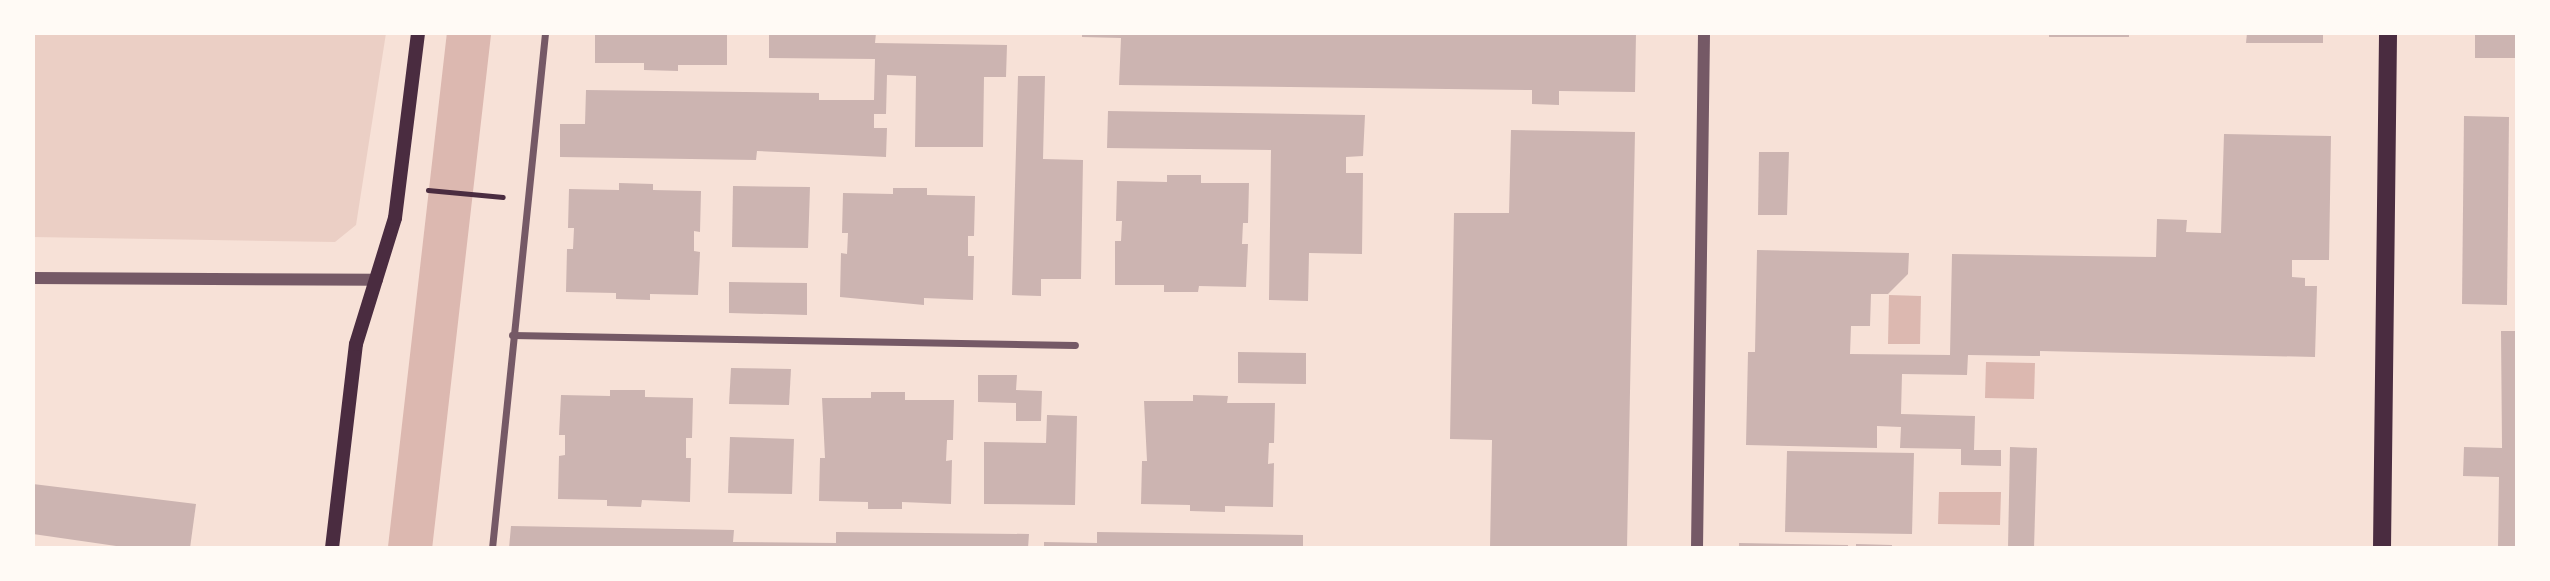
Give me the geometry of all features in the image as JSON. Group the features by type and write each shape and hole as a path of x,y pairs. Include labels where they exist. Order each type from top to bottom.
{"main road":[{"path":"331,548 356,344 395,218 418,33"},
{"path":"2382,548 2388,33"}],"street":[{"path":"492,548 525,199 545,33"},
{"path":"1698,548 1704,33"},
{"path":"33,278 377,280"},
{"path":"512,335 1075,345"}],"path":[{"path":"432,191 525,199"}],"shaded area":[{"path":"33,33 386,33 356,225 335,242 33,237"},
{"path":"451,33 482,33 463,185 435,181"},
{"path":"1889,295 1921,296 1920,344 1888,344"},
{"path":"1986,362 2035,363 2034,399 1985,398"},
{"path":"1939,492 2001,492 2000,525 1938,524"}],"building":[{"path":"595,33 727,33 727,65 678,65 678,71 644,70 644,63 595,63"},
{"path":"769,33 876,33 875,43 1007,45 1006,77 984,77 983,147 915,147 916,76 887,75 886,114 874,114 874,128 887,128 886,157 757,151 756,160 560,157 560,124 585,124 586,90 819,93 819,100 874,100 875,59 769,58"},
{"path":"1082,33 1636,33 1635,92 1559,91 1559,105 1532,104 1532,90 1119,85 1121,38 1082,37"},
{"path":"2049,33 2129,33 2129,37 2049,37"},
{"path":"2247,33 2323,33 2323,43 2246,43"},
{"path":"2475,33 2517,33 2517,58 2475,58"},
{"path":"1018,76 1045,76 1043,159 1083,160 1081,279 1041,279 1041,296 1012,295"},
{"path":"1108,111 1365,115 1363,156 1346,157 1346,173 1363,173 1362,254 1309,253 1308,301 1269,300 1271,150 1107,148"},
{"path":"2464,116 2509,117 2507,305 2462,304"},
{"path":"1511,130 1635,132 1627,548 1490,548 1492,440 1450,439 1454,213 1509,213"},
{"path":"2224,134 2331,136 2329,260 2292,260 2292,277 2305,278 2305,286 2317,286 2315,357 2040,351 2040,356 1968,355 1967,375 1902,374 1901,414 1975,416 1974,450 2001,450 2001,466 1961,465 1961,449 1900,448 1901,427 1877,426 1877,448 1746,445 1748,352 1755,352 1757,250 1909,253 1908,274 1888,294 1871,294 1870,326 1851,326 1850,354 1950,355 1952,254 2156,257 2157,219 2187,220 2186,232 2221,233"},
{"path":"1759,152 1789,152 1787,215 1758,215"},
{"path":"1167,175 1201,175 1201,183 1249,183 1248,223 1243,223 1242,244 1248,244 1246,287 1199,286 1198,292 1164,292 1164,285 1115,285 1115,241 1121,241 1122,221 1116,221 1117,181 1167,182"},
{"path":"619,183 653,184 653,190 701,191 700,232 694,231 694,251 700,252 698,295 650,294 650,300 616,299 616,293 566,292 567,249 573,249 574,228 568,228 569,189 619,190"},
{"path":"733,186 810,187 808,248 732,247"},
{"path":"893,188 927,188 927,195 975,196 974,236 968,236 968,256 974,256 973,300 924,298 924,305 840,297 841,253 847,254 848,233 842,233 843,193 893,194"},
{"path":"729,282 807,283 807,315 729,313"},
{"path":"2501,331 2517,331 2517,548 2498,548 2499,477 2463,476 2464,447 2502,448"},
{"path":"1238,352 1306,353 1306,384 1238,383"},
{"path":"731,368 791,369 789,405 729,404"},
{"path":"978,375 1017,375 1016,390 1042,391 1041,421 1016,421 1016,403 978,402"},
{"path":"610,390 645,390 645,397 693,398 692,438 686,438 686,458 691,458 690,502 642,500 641,507 607,506 607,500 558,499 559,456 565,455 565,435 559,435 561,395 610,396"},
{"path":"871,392 905,392 905,400 954,400 953,440 947,440 946,461 952,460 951,504 902,502 902,509 868,509 868,502 819,501 820,458 825,458 822,398 871,398"},
{"path":"1193,395 1228,396 1227,403 1275,403 1274,443 1269,443 1268,464 1274,463 1273,507 1225,506 1225,512 1190,511 1190,505 1141,504 1142,461 1147,461 1144,401 1193,401"},
{"path":"1047,415 1077,416 1075,505 984,504 984,442 1046,443"},
{"path":"730,437 794,439 792,494 728,493"},
{"path":"2010,447 2037,448 2034,548 2008,548"},
{"path":"1787,451 1914,453 1912,534 1785,532"},
{"path":"33,484 196,504 190,548 130,548 33,534"},
{"path":"511,526 734,530 733,542 836,543 836,532 1029,534 1028,548 509,548"},
{"path":"1097,532 1303,535 1303,548 1044,548 1044,542 1097,543"},
{"path":"1739,543 1848,545 1848,548 1739,548"},
{"path":"1856,544 1892,545 1892,548 1856,548"}],"waterway":[{"path":"410,548 469,33"}]}
